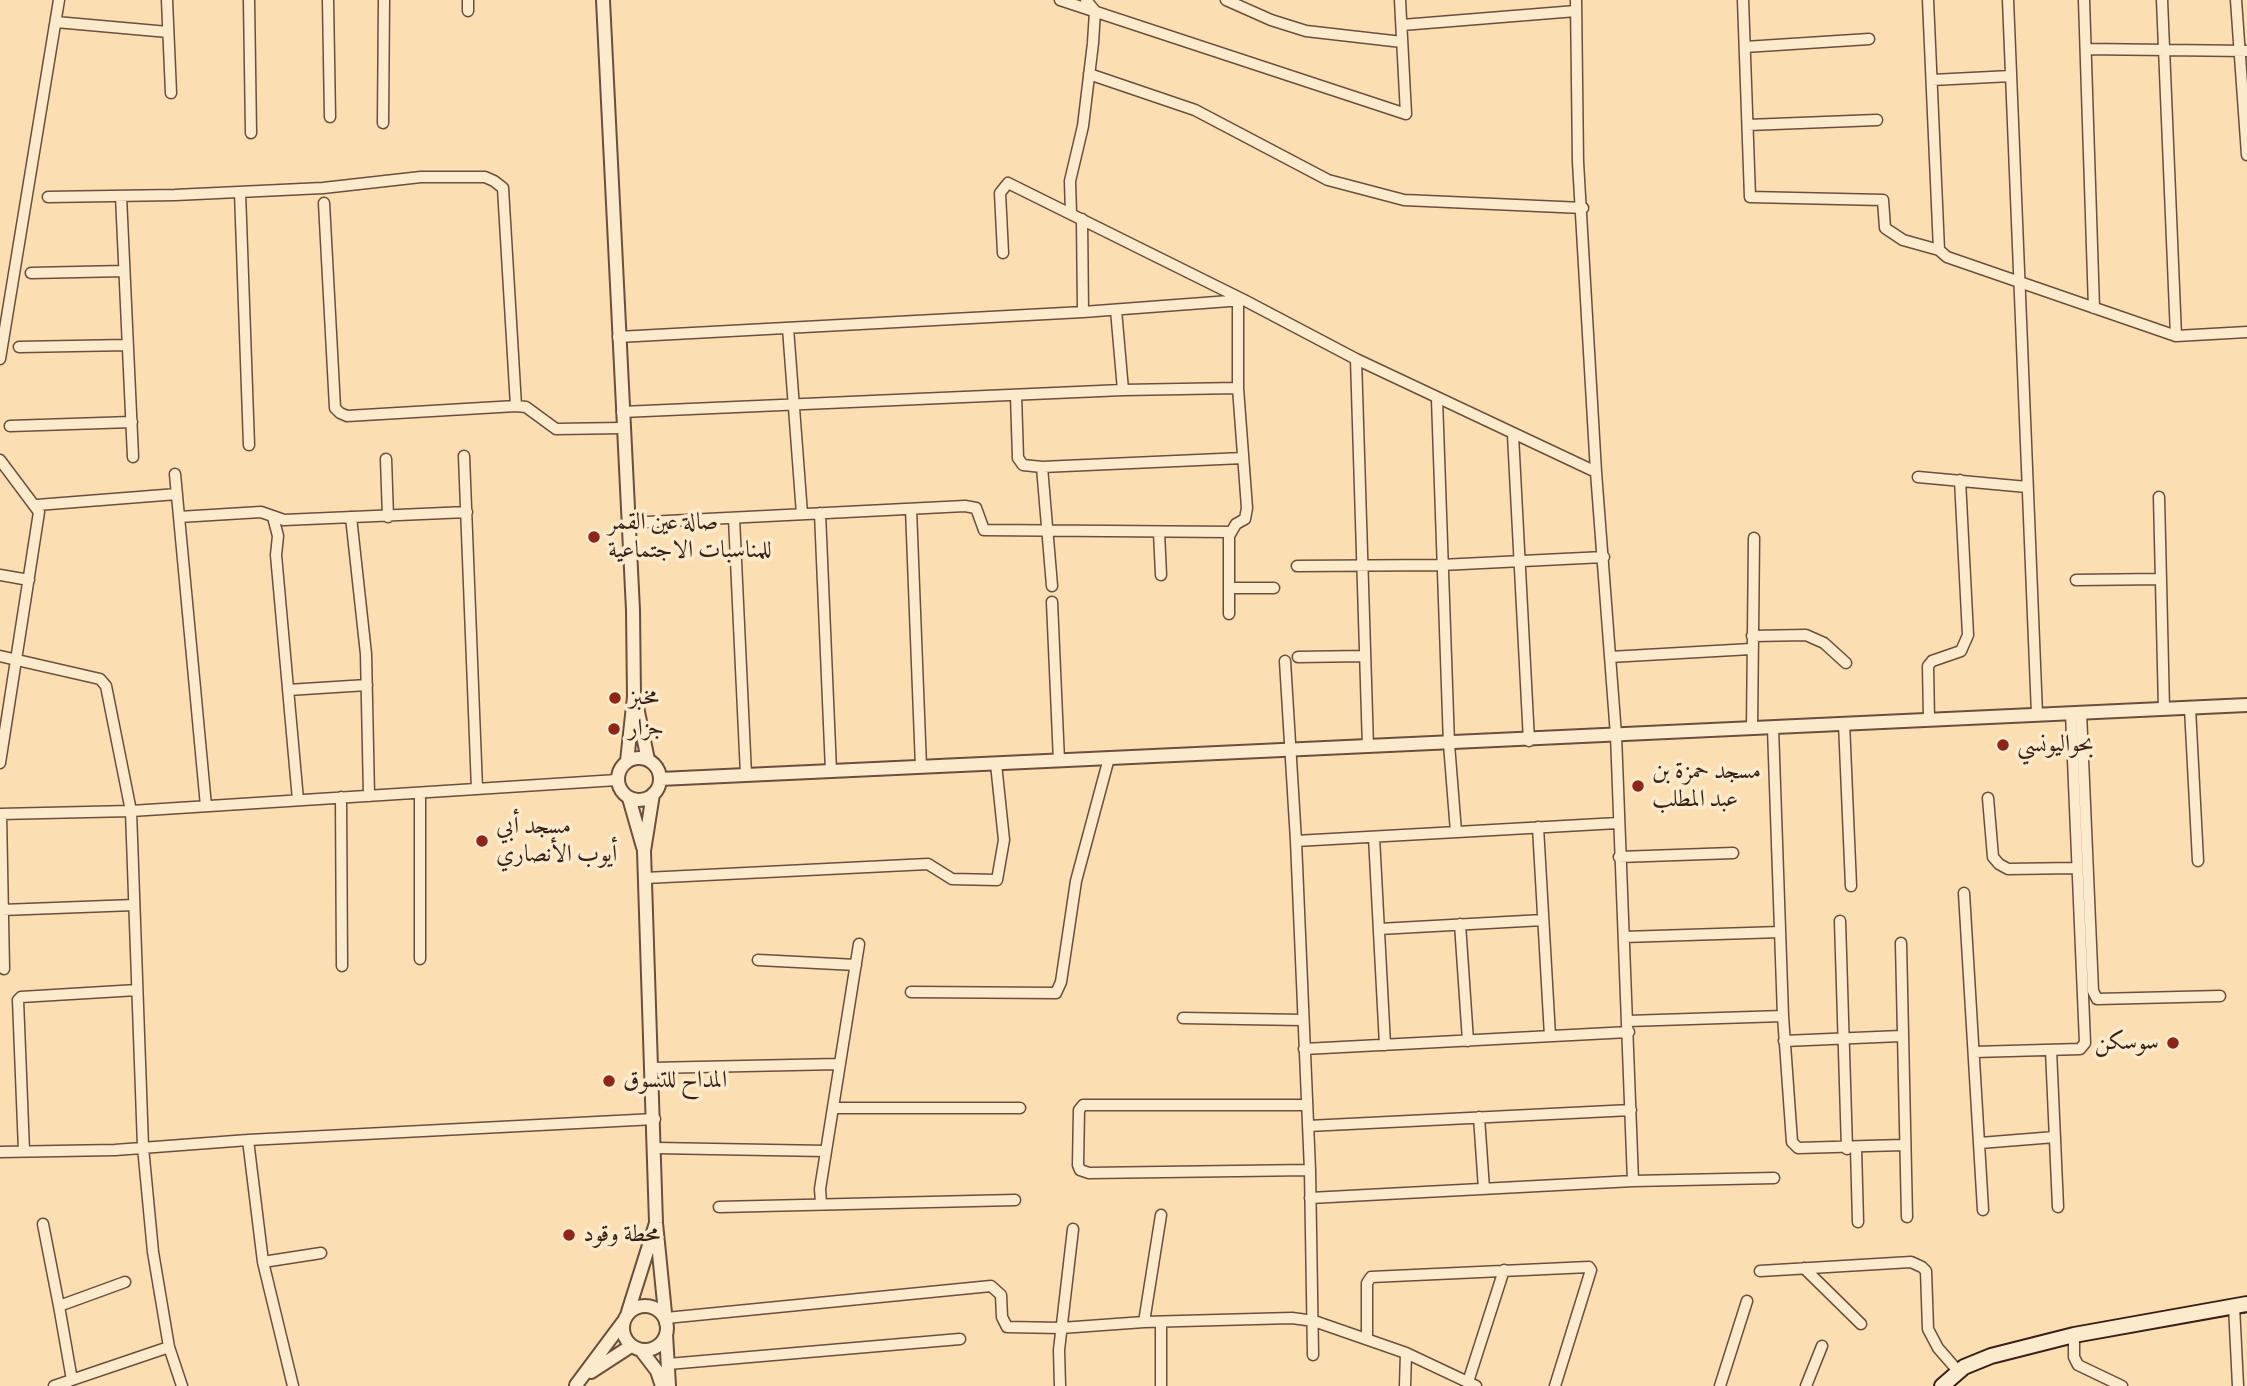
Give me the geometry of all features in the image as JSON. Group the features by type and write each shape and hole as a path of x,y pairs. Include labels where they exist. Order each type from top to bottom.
{"main road":[{"path":"1942,1386 1958,1371 1992,1356 2074,1335 2240,1305"}],"street":[{"path":"0,359 59,0"},
{"path":"167,0 172,93"},
{"path":"249,0 251,133"},
{"path":"328,0 330,117"},
{"path":"383,123 384,0"},
{"path":"603,0 635,696 648,760"},
{"path":"1060,0 1406,114 1400,0"},
{"path":"1071,214 1070,181 1083,126 1095,11 1086,0"},
{"path":"1226,0 1271,20 1306,31 1402,42"},
{"path":"1576,0 1578,162 1583,208 1596,472 1616,735 1633,1181"},
{"path":"1743,0 1750,197 1882,200 1885,228 1903,240 1939,250 1947,257 2176,336 2247,332"},
{"path":"1927,0 1939,250"},
{"path":"2008,0 2037,714"},
{"path":"2084,0 2094,308"},
{"path":"2162,0 2176,336"},
{"path":"2236,0 2243,51 2247,155"},
{"path":"1402,25 1576,12"},
{"path":"55,22 168,32"},
{"path":"1745,47 1869,39"},
{"path":"2086,50 2243,51"},
{"path":"1089,74 1195,110 1328,180 1404,200 1583,208"},
{"path":"1932,80 2011,76"},
{"path":"1748,125 1877,120"},
{"path":"48,197 240,192 323,188 421,177 485,177 503,188 516,406"},
{"path":"1003,253 1000,199 1004,185 1013,185 1437,399 1596,472"},
{"path":"240,192 249,445"},
{"path":"121,196 133,457"},
{"path":"324,203 335,408 340,413 346,416 516,406 526,407 556,429 623,428"},
{"path":"1082,219 1083,312"},
{"path":"31,273 124,271"},
{"path":"618,337 1083,312 1241,300"},
{"path":"1229,614 1231,532 1247,514 1238,388 1241,300"},
{"path":"1116,310 1123,390"},
{"path":"788,328 802,514"},
{"path":"19,347 128,345"},
{"path":"1356,359 1368,747"},
{"path":"622,412 1123,390 1238,388"},
{"path":"1016,395 1019,463 1042,467 1243,458"},
{"path":"1437,399 1441,565 1456,832"},
{"path":"10,426 132,422"},
{"path":"1513,435 1529,741"},
{"path":"464,456 477,789"},
{"path":"386,458 388,517"},
{"path":"0,460 37,505 39,512 0,760"},
{"path":"1042,467 1052,586"},
{"path":"175,474 206,806"},
{"path":"1918,477 2027,487"},
{"path":"1929,719 1928,666 1932,661 1961,651 1968,635 1960,480"},
{"path":"37,505 177,494"},
{"path":"2159,497 2164,709"},
{"path":"628,523 970,506 976,509 984,530 1231,532"},
{"path":"911,509 921,767"},
{"path":"180,517 261,512 284,520 467,512"},
{"path":"820,513 831,771"},
{"path":"273,517 278,536 275,555 298,800"},
{"path":"351,517 367,685 369,796"},
{"path":"734,518 746,775"},
{"path":"1159,532 1161,575"},
{"path":"1752,729 1754,538"},
{"path":"1297,566 1362,568 1604,557"},
{"path":"0,575 29,580"},
{"path":"2076,580 2161,579"},
{"path":"1229,588 1274,588"},
{"path":"1052,602 1059,761"},
{"path":"1752,636 1806,635 1824,643 1846,663"},
{"path":"1610,657 1751,649"},
{"path":"0,656 100,679 106,686 131,811 143,1147 153,1252 169,1347 182,1386"},
{"path":"1298,657 1365,656"},
{"path":"1285,661 1296,841 1310,1170 1313,1355"},
{"path":"288,690 367,685"},
{"path":"617,779 627,761 635,696"},
{"path":"660,779 1290,749 1529,741 1844,723 2247,705"},
{"path":"2190,708 2198,861"},
{"path":"1974,1052 2080,1049 2085,1043 2076,868 2076,712"},
{"path":"2076,712 2093,991 2097,999 2221,996"},
{"path":"1844,723 1851,886"},
{"path":"1773,728 1784,1041 1794,1146 1851,1148 1903,1145"},
{"path":"627,761 639,758 648,760 654,765 660,779 653,794 644,851 656,1148 656,1223 669,1386"},
{"path":"911,992 1056,993 1061,982 1076,881 1109,758"},
{"path":"645,878 928,864 952,879 997,880 1004,840 996,764"},
{"path":"4,970 0,814 131,811 617,779"},
{"path":"617,779 622,792 629,798 641,800 653,794"},
{"path":"420,793 420,959"},
{"path":"341,797 342,966"},
{"path":"629,798 644,851"},
{"path":"1988,798 1993,857 1999,864 2008,869 2076,868"},
{"path":"1296,841 1618,822"},
{"path":"1538,827 1550,1036"},
{"path":"1374,837 1385,1045"},
{"path":"1619,857 1733,853"},
{"path":"1964,893 1983,1210"},
{"path":"2,910 134,905"},
{"path":"1379,929 1544,920"},
{"path":"1840,921 1843,1039 1858,1222"},
{"path":"1460,925 1468,1041"},
{"path":"1624,937 1780,932"},
{"path":"1901,943 1900,1036 1907,1217"},
{"path":"821,1203 826,1151 859,944"},
{"path":"758,960 856,965"},
{"path":"24,1150 18,1000 21,997 137,990"},
{"path":"1628,1021 1783,1016"},
{"path":"1183,1018 1303,1020"},
{"path":"1304,1049 1629,1032"},
{"path":"1784,1041 1900,1036"},
{"path":"2051,1050 2058,1207"},
{"path":"651,1068 839,1064"},
{"path":"1307,1105 1083,1105 1079,1110 1078,1165 1080,1170 1090,1173 1310,1170"},
{"path":"833,1108 1020,1108"},
{"path":"1308,1126 1631,1110"},
{"path":"1479,1117 1484,1189"},
{"path":"0,1152 143,1147 655,1118"},
{"path":"1980,1143 2055,1138"},
{"path":"248,1140 263,1262 293,1386"},
{"path":"656,1148 826,1151"},
{"path":"1310,1198 1633,1181 1774,1178"},
{"path":"719,1207 1015,1200"},
{"path":"1144,1322 1161,1215"},
{"path":"656,1223 623,1332 657,1371 662,1386"},
{"path":"43,1224 72,1380"},
{"path":"1060,1386 1061,1328 1073,1229"},
{"path":"263,1262 321,1253"},
{"path":"1760,1271 1911,1262 1924,1268 1928,1329 1938,1349 1958,1371"},
{"path":"1804,1268 1861,1324"},
{"path":"1367,1338 1367,1283 1371,1277 1504,1270 1591,1269 1555,1386"},
{"path":"666,1325 991,1286 1000,1295 1002,1317 1007,1327 1061,1328 1144,1322 1292,1318 1314,1321 1367,1338 1472,1384 1504,1270"},
{"path":"60,1306 125,1282"},
{"path":"1720,1386 1747,1301"},
{"path":"2238,1386 2240,1305"},
{"path":"641,1306 650,1306 662,1315 666,1325 656,1346 636,1348 613,1355 575,1386 626,1317 641,1306"},
{"path":"1161,1322 1161,1386"},
{"path":"2074,1335 2074,1357 2078,1365 2122,1386"},
{"path":"668,1364 960,1339"},
{"path":"1818,1386 1807,1382 1822,1346"},
{"path":"54,1386 169,1347"},
{"path":"1405,1386 1406,1353"}],"place":[{"name":"صالة عين القمر للمناسبات الاجتماعية","path":"594,537"},
{"name":"مخبز","path":"615,698"},
{"name":"جزار","path":"614,729"},
{"name":"بحواليونسي","path":"2003,745"},
{"name":"مسجد حمزة بن عبد المطلب","path":"1638,786"},
{"name":"مسجد أبي أيوب الأنصاري","path":"482,841"},
{"name":"سوسكن","path":"2173,1043"},
{"name":"المداح للتسوق","path":"609,1081"},
{"name":"محطة وقود","path":"569,1235"}]}
